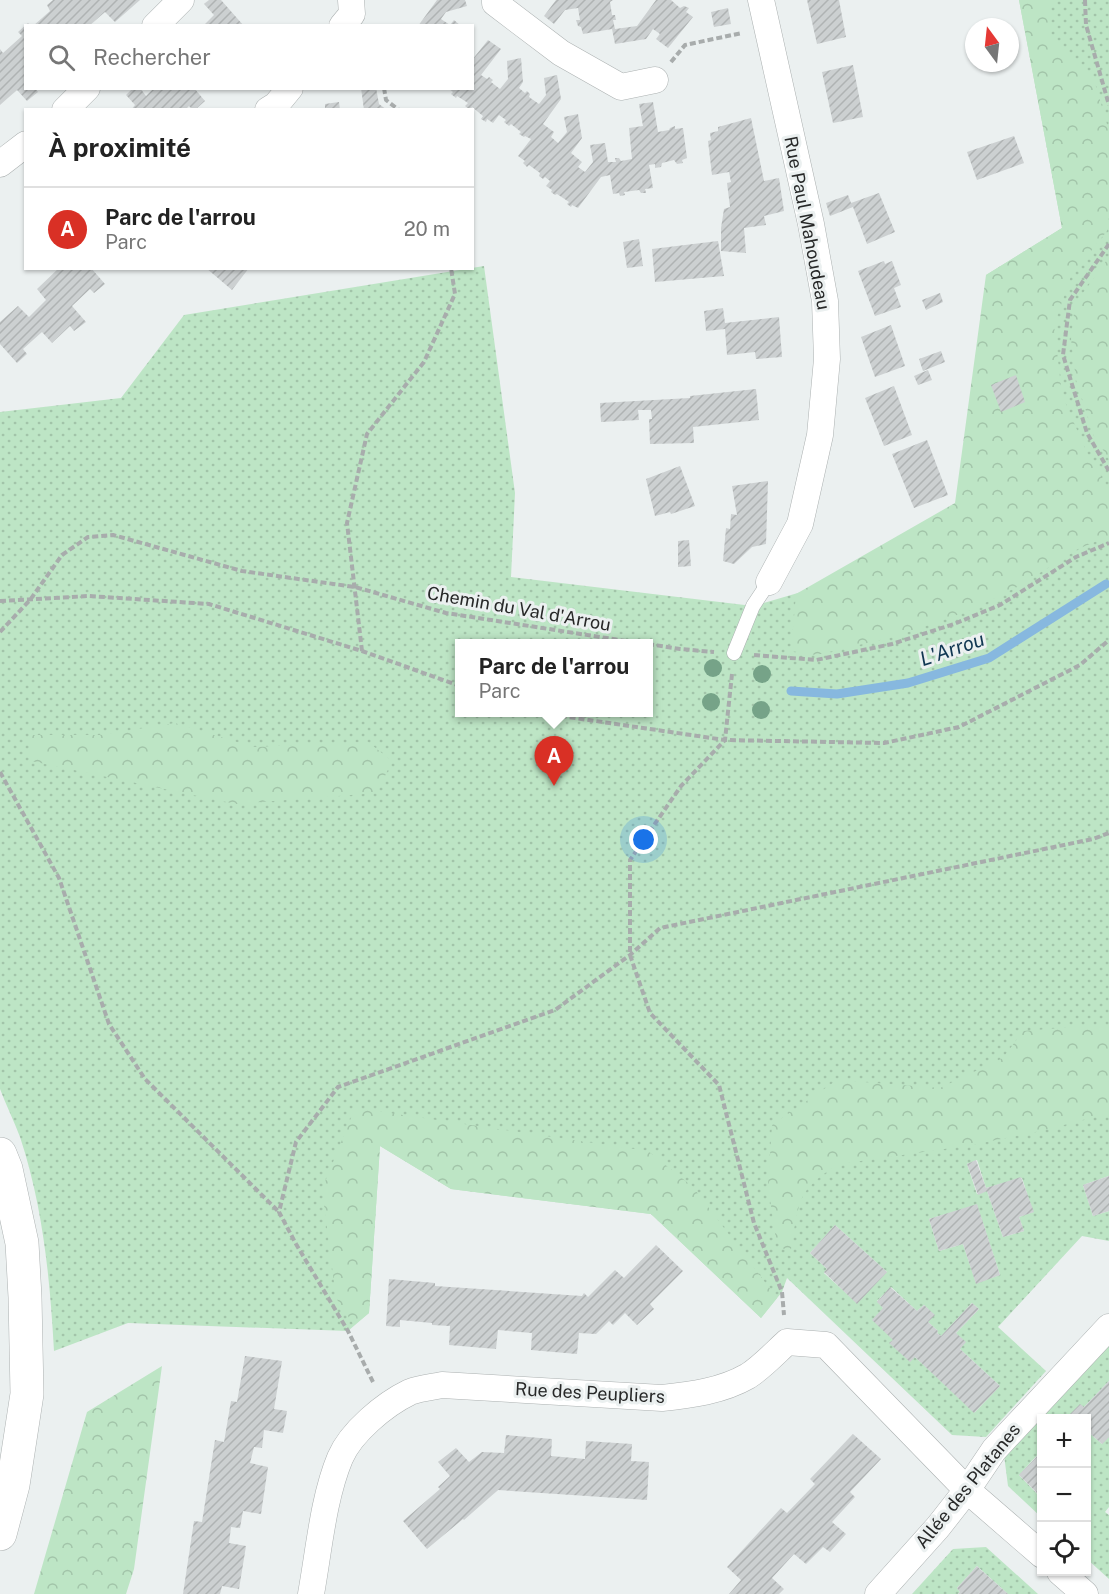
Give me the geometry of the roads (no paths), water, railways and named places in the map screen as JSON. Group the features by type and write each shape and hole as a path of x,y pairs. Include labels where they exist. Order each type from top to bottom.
{"main road":[{"path":"0,1154 6,1168 22,1243 27,1394 13,1485 0,1534"}],"street":[{"path":"157,24 181,0"},
{"path":"344,24 352,14 351,0"},
{"path":"495,0 495,3 561,53 621,87 655,80"},
{"name":"Rue Paul Mahoudeau","path":"761,0 811,224 825,301 827,359 820,435 800,524 769,582"},
{"path":"67,108 85,90"},
{"path":"271,108 288,90"},
{"path":"0,164 24,146"},
{"name":"Allée des Platanes","path":"878,1594 938,1527 994,1450 1109,1327"},
{"name":"Rue des Peupliers","path":"311,1594 329,1492 341,1456 362,1427 386,1406 412,1391 442,1385 662,1398 694,1395 723,1387 748,1375 787,1342 826,1345 967,1490"},
{"path":"967,1490 1037,1551"},
{"path":"1065,1576 1085,1594"}],"lane":[{"path":"734,653 753,606 769,582"}],"waterway":[{"name":"L'Arrou","path":"791,691 837,694 908,683 989,658 1106,584"}],"place":[{"name":"Parc de l'arrou","path":"554,786"}]}
